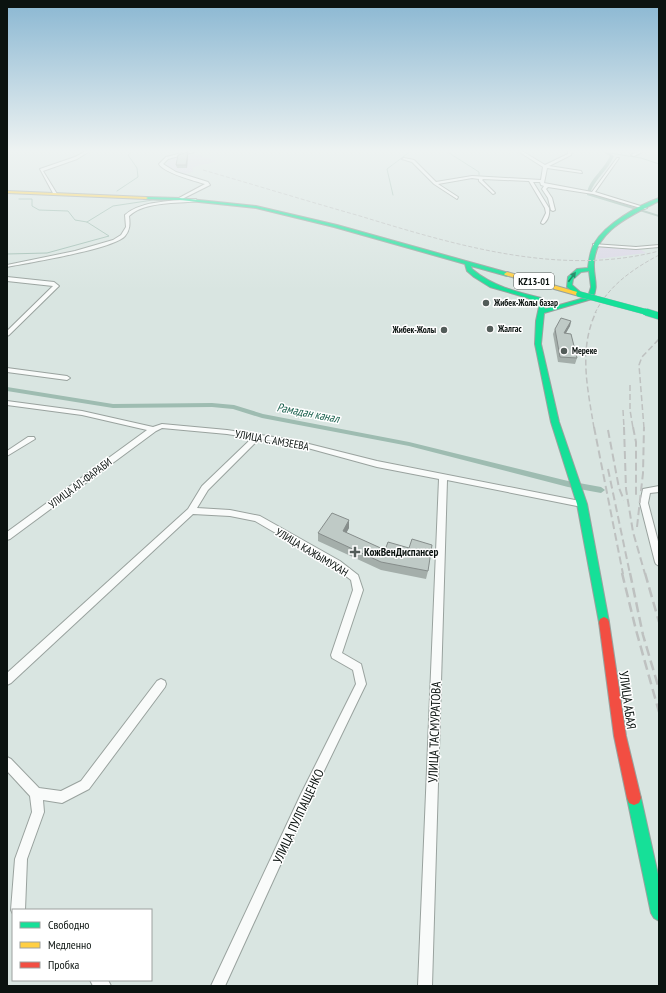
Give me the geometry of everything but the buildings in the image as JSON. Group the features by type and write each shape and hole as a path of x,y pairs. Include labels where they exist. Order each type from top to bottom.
{"main road":[{"name":"KZ13-01","path":"160,197 239,204 273,210 468,262 659,316"},
{"path":"531,298 542,307 542,312 590,298 594,294 595,290 591,261 595,245 607,231 658,201"},
{"path":"468,262 470,272 481,279 531,298 570,303"},
{"path":"481,279 480,272 490,269"},
{"path":"578,294 569,286 568,280 572,275 582,269 592,269"},
{"name":"УЛИЦА АБАЯ","path":"542,312 539,321 538,344 555,422 582,504 603,614 620,736 659,913"}],"street":[{"path":"541,197 547,208 548,213 543,223"},
{"path":"550,197 553,210"},
{"path":"608,197 645,208"},
{"path":"7,266 76,252 115,241 123,236 128,227 127,216 130,213 150,206 197,200"},
{"path":"595,245 636,248 659,246"},
{"path":"7,279 54,284 56,286 8,333"},
{"path":"7,370 67,378"},
{"name":"УЛИЦА С. АМЗЕЕВА","path":"7,403 82,413 153,428 162,426 227,432 256,438 293,442 370,463 582,504"},
{"name":"УЛИЦА АЛ-ФАРАБИ","path":"7,536 153,428"},
{"path":"7,680 191,511 205,488 256,438"},
{"path":"7,454 31,439"},
{"name":"УЛИЦА ТАСМУРАТОВА","path":"425,986 443,478"},
{"path":"659,489 646,491 644,503 659,562"},
{"name":"УЛИЦА КАЖЫМУХАН","path":"191,511 230,513 257,518 336,564 355,578 358,590 336,655"},
{"name":"УЛИЦА ПУЛПАЩЕНКО","path":"218,986 305,798 361,684 357,667 336,655"},
{"path":"7,763 36,793 62,797 85,785 161,684"},
{"path":"18,909 21,859 38,812 36,793"}],"shaded area":[{"path":"599,247 641,250 646,253 597,259"}],"waterway":[{"path":"599,197 659,216"},
{"path":"19,199 32,199 32,206 39,210 68,211 75,220 87,222"},
{"path":"87,222 113,206 153,200 171,201"},
{"path":"7,254 47,253 109,236 87,222"},
{"name":"Рамадан канал","path":"7,389 113,406 212,405 234,407 262,416 409,444 568,484 601,490"}],"railway":[{"path":"296,197 470,247 508,254 546,259 584,261 622,258 659,251"},
{"path":"595,313 607,294 622,279 659,255"},
{"path":"594,428 587,385 586,355 590,326 596,312"},
{"path":"644,428 639,365 642,357 659,339"},
{"path":"630,385 630,410 633,428"},
{"path":"623,410 624,428"},
{"path":"594,427 623,574"},
{"path":"624,427 626,489 633,532 645,574"},
{"path":"633,427 636,442 636,498"},
{"path":"637,527 643,473 644,428"},
{"path":"608,430 619,488 624,500"},
{"path":"608,469 630,574"},
{"path":"622,573 659,712"},
{"path":"630,573 643,635 659,689"},
{"path":"645,573 659,622"}],"traffic: fast":[{"path":"146,198 180,199 256,207 335,226 507,274"},
{"path":"542,312 590,298 594,287 591,268 592,255 597,244 604,234 614,225 659,199"},
{"path":"468,262 469,270 484,281 511,292 539,299"},
{"path":"578,293 569,286 570,278 579,270 592,269"},
{"path":"579,294 659,316"},
{"path":"531,298 542,307 539,321 538,344 555,422 582,504 604,622"},
{"path":"634,798 659,913"}],"traffic: slow":[{"path":"131,197 146,198"},
{"path":"507,274 579,294"}],"traffic: jam":[{"path":"604,622 620,736 634,798"}],"place":[{"name":"Жибек-Жолы базар","path":"486,303"},
{"name":"Жалгас","path":"490,329"},
{"name":"Жибек-Жолы","path":"444,330"},
{"name":"Мереке","path":"564,351"},
{"name":"КожВенДиспансер","path":"355,552"}]}
